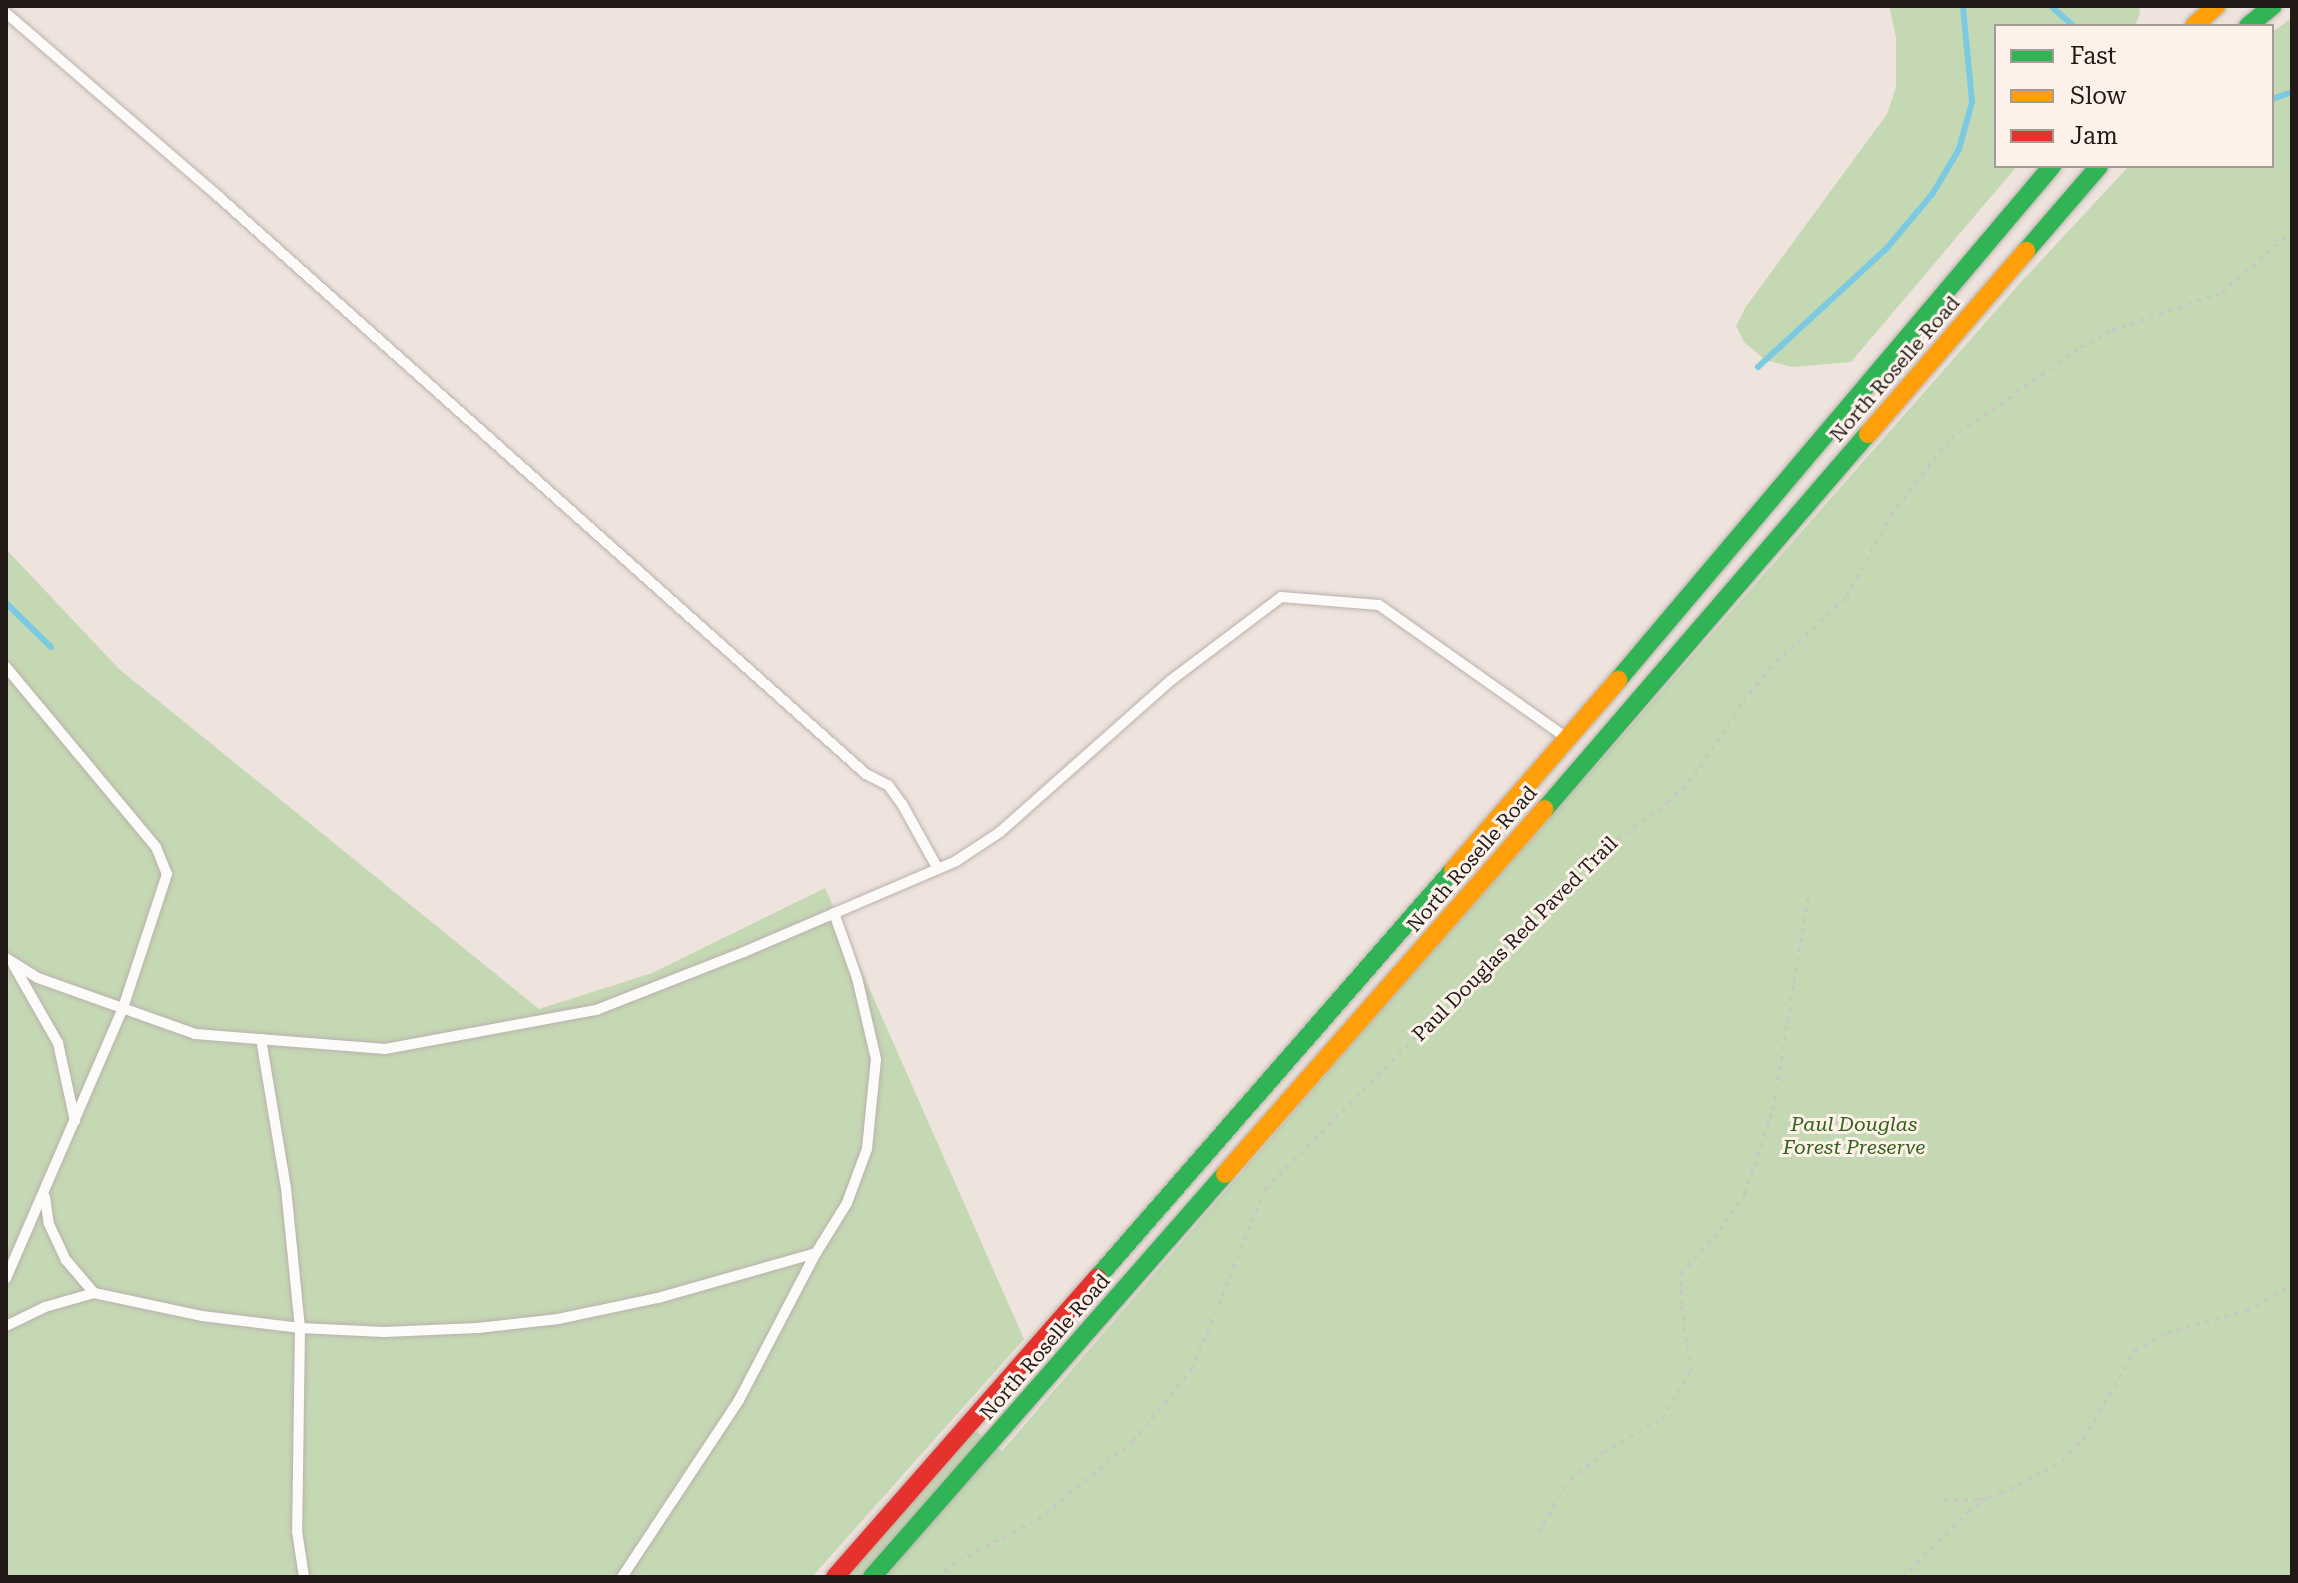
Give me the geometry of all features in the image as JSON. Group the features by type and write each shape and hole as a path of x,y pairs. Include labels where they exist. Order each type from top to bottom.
{"main road":[{"path":"2196,24 2216,6"},
{"path":"2250,24 2273,6"},
{"name":"North Roselle Road","path":"835,1577 1568,739 2050,168"},
{"name":"North Roselle Road","path":"872,1577 1594,753 2097,168"}],"lane":[{"path":"6,13 219,197 866,774 888,785 938,869"},
{"path":"9,960 38,978 195,1034 385,1049 596,1010 744,952 938,869 1000,832 1170,681 1281,597 1379,605 1568,739"},
{"path":"6,667 156,847 167,874 123,1008 6,1279"},
{"path":"622,1577 739,1400 816,1253 847,1203 867,1149 876,1059 857,978 834,913"},
{"path":"9,960 58,1043 75,1123"},
{"path":"261,1039 286,1188 300,1328 297,1531 304,1577"},
{"path":"44,1195 49,1224 66,1260 94,1293"},
{"path":"6,1326 45,1307 94,1293 202,1316 300,1328 384,1332 478,1328 558,1319 658,1298 816,1253"}],"path":[{"name":"Paul Douglas Red Paved Trail","path":"936,1577 959,1560 1038,1519 1133,1441 1192,1369 1265,1189 1593,857 1668,802 1695,775 1743,700 1776,662 1847,596 1891,515 1951,438 2081,347 2112,330 2222,292 2292,231"},
{"path":"1538,1532 1570,1479 1604,1452 1663,1418 1691,1370 1681,1304 1681,1273 1714,1237 1745,1193 1773,1109 1808,897"},
{"path":"1903,1577 1968,1511 1989,1496 2045,1471 2076,1447 2135,1350 2167,1333 2247,1310 2292,1285"},
{"path":"1944,1500 1989,1496"}],"green space":[{"path":"1889,6 2139,6 2140,13 2136,24 1994,24 1994,168 2015,168 1851,362 1793,367 1765,360 1744,342 1736,326 1745,308 1887,114 1896,87 1896,37"},
{"name":"Paul Douglas Forest Preserve","path":"2292,18 2292,1577 835,1577 968,1425 1002,1451 1389,1001 2021,282 2127,168 2274,168 2274,31"},
{"path":"6,549 119,669 539,1009 652,973 825,888 1024,1339 812,1577 6,1577"}],"waterway":[{"path":"1758,367 1886,249 1933,193 1959,149 1972,102 1963,6"},
{"path":"2051,6 2071,24"},
{"path":"2274,98 2292,92"},
{"path":"6,603 51,647"}],"traffic: fast":[{"path":"2250,24 2273,6"},
{"path":"1618,680 2050,168"},
{"path":"2026,251 2097,168"},
{"path":"1545,809 1868,434"},
{"path":"1097,1278 1453,870"},
{"path":"872,1577 1225,1174"}],"traffic: slow":[{"path":"2196,24 2216,6"},
{"path":"1868,434 2026,251"},
{"path":"1453,870 1618,680"},
{"path":"1225,1174 1545,809"}],"traffic: jam":[{"path":"835,1577 1097,1278"}]}
